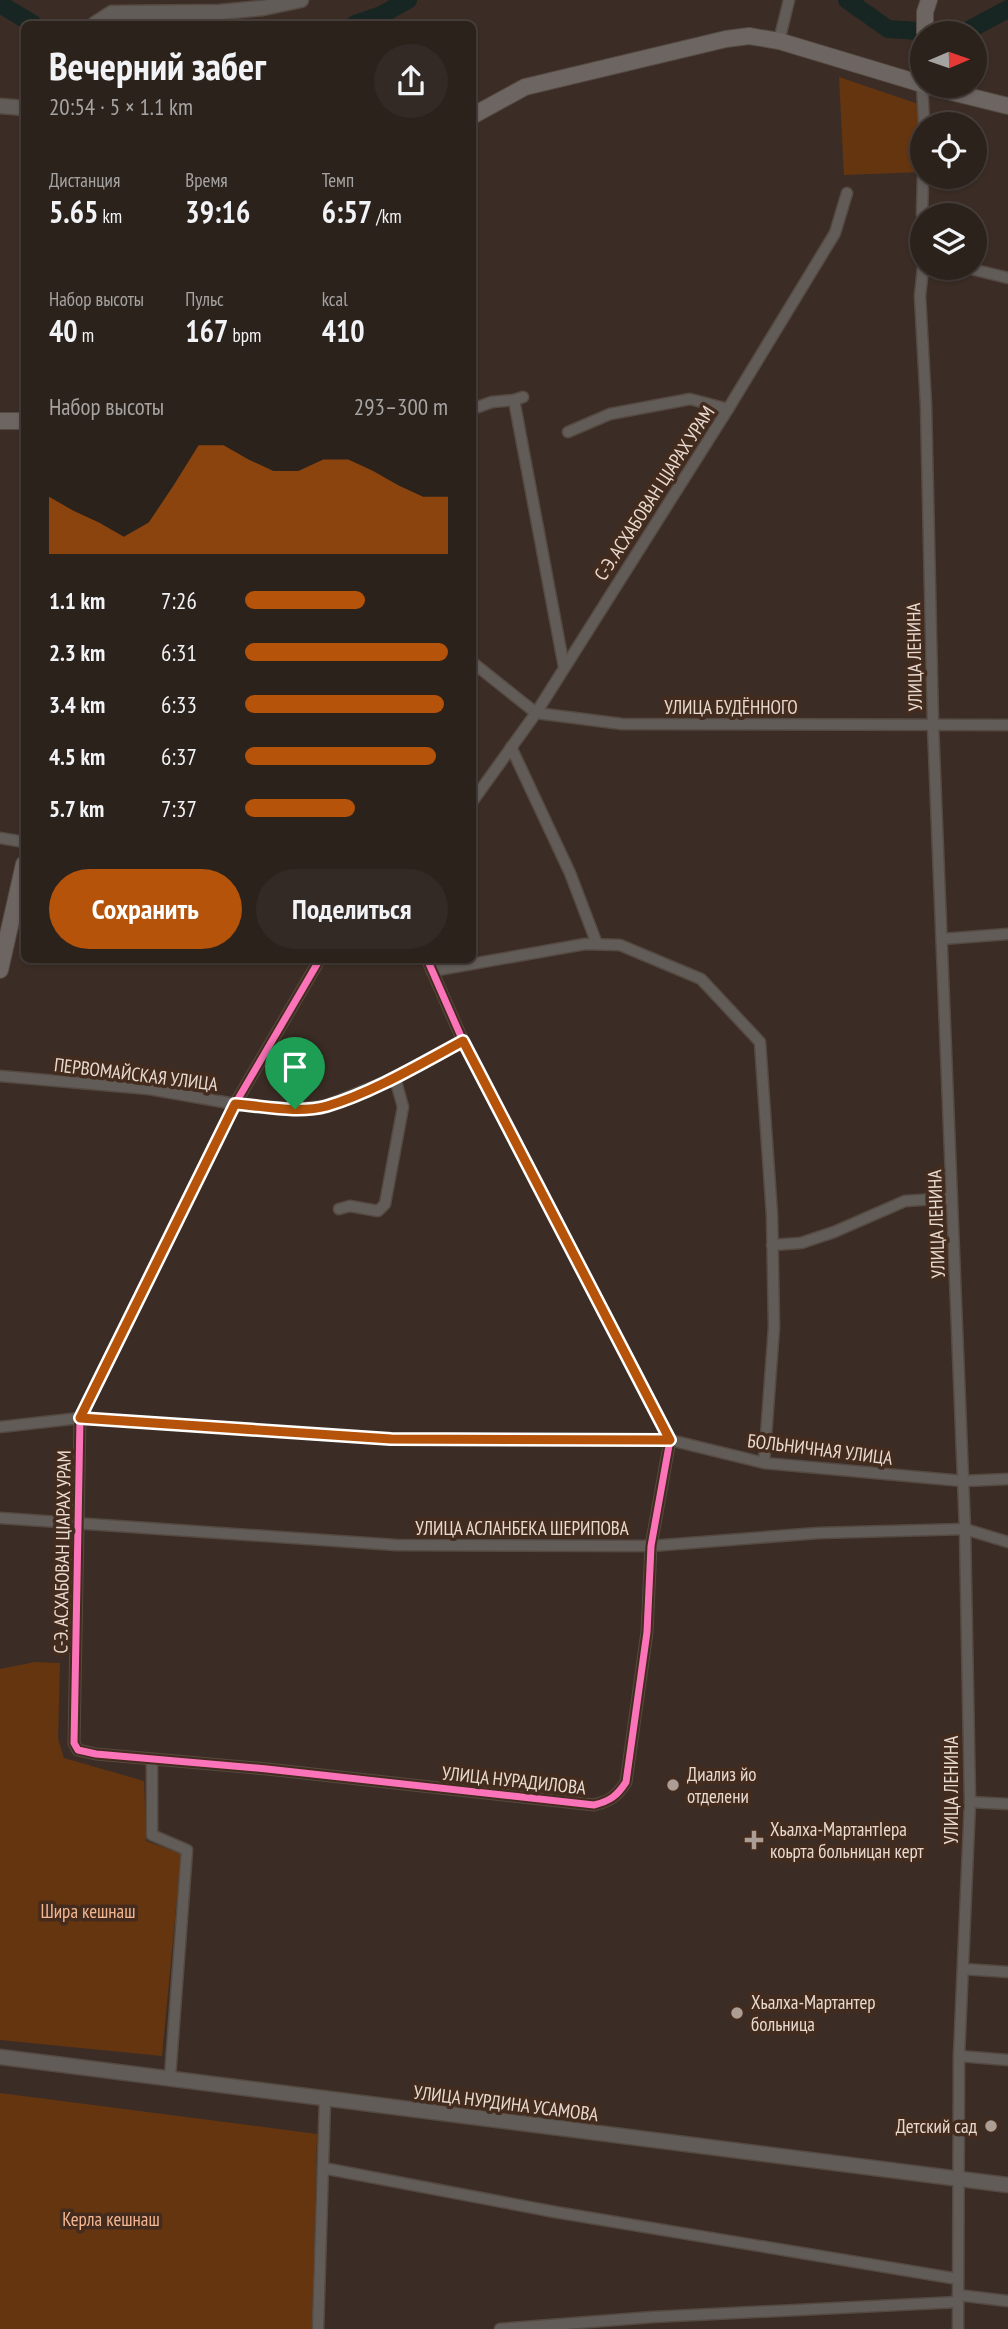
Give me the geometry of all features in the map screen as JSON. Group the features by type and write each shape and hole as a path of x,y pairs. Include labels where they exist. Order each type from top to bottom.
{"main road":[{"path":"476,114 525,87 538,83 749,36 779,41 910,80"},
{"path":"976,98 1008,106"},
{"path":"0,421 21,421"},
{"path":"0,970 21,885"}],"street":[{"path":"100,21 112,13 220,12 263,8 302,0"},
{"path":"779,41 789,0"},
{"path":"0,106 21,108"},
{"name":"С-Э. АСХАБОВАН ЦIАРАХ УРАМ","path":"476,796 536,713 728,409 835,233 847,193"},
{"path":"987,273 1008,278"},
{"name":"УЛИЦА ЛЕНИНА","path":"922,280 920,296 926,405 933,724 965,1530 971,1802 959,2056 958,2329"},
{"path":"476,408 492,402 518,399 564,667"},
{"path":"568,432 610,414 690,399 728,409"},
{"path":"476,665 536,713"},
{"name":"УЛИЦА БУДЁННОГО","path":"536,713 622,724 1008,725"},
{"path":"511,747 570,873 597,944"},
{"path":"0,838 21,842"},
{"path":"942,939 1008,934"},
{"path":"432,971 584,944 620,945 701,979 760,1042 774,1328 764,1463"},
{"name":"С-Э. АСХАБОВАН ЦIАРАХ УРАМ","path":"152,1759 96,1754 78,1750 74,1743 80,1418 235,1104 318,963"},
{"path":"428,963 463,1041 670,1440"},
{"name":"ПЕРВОМАЙСКАЯ УЛИЦА","path":"0,1076 149,1089 235,1104 295,1109 326,1106 395,1077 463,1041"},
{"path":"339,1209 350,1206 378,1211 385,1205 403,1107 395,1077"},
{"path":"772,1245 801,1243 834,1232 905,1201 952,1198"},
{"name":"БОЛЬНИЧНАЯ УЛИЦА","path":"0,1427 80,1418 391,1439 670,1440 764,1463 963,1481 1008,1479"},
{"name":"УЛИЦА НУРАДИЛОВА","path":"152,1759 267,1769 577,1804 594,1805 609,1801 618,1795 626,1782 647,1632 651,1546 670,1440"},
{"name":"УЛИЦА АСЛАНБЕКА ШЕРИПОВА","path":"0,1518 396,1545 651,1546 818,1532 965,1530 1008,1542"},
{"path":"152,1759 152,1835 187,1850 170,2077"},
{"path":"971,1802 1008,1804"},
{"path":"963,1969 1008,1972"},
{"path":"959,2056 1008,2060"},
{"name":"УЛИЦА НУРДИНА УСАМОВА","path":"0,2057 1008,2185"},
{"path":"318,2329 325,2099"},
{"path":"323,2168 555,2211 958,2279"},
{"path":"500,2329 958,2298 1008,2301"}],"green space":[{"path":"839,77 921,105 921,112 910,112 910,172 844,175"},
{"name":"Шира кешнаш","path":"35,1662 60,1663 58,1739 64,1758 144,1781 146,1841 181,1854 162,2056 0,2040 0,1669"},
{"name":"Керла кешнаш","path":"0,2093 317,2134 312,2329 0,2329"}],"waterway":[{"path":"364,21 408,0"},
{"path":"847,0 888,29 910,30"},
{"path":"0,4 28,21"},
{"path":"986,21 1008,9"}],"cycle path":[{"path":"318,963 235,1104 80,1418 74,1743 78,1750 96,1754 267,1769 594,1805 613,1797 626,1782 647,1632 651,1546 670,1440 463,1041 429,963"}],"place":[{"name":"Диализ йо отделени","path":"673,1785"},
{"name":"Хьалха-МартантIера коьрта больницан керт","path":"754,1840"},
{"name":"Хьалха-Мартантер больница","path":"737,2013"},
{"name":"Детский сад","path":"991,2126"}],"route":[{"path":"463,1041 670,1440 391,1439 80,1418 235,1104 295,1109 326,1106 395,1077 463,1041"}]}
